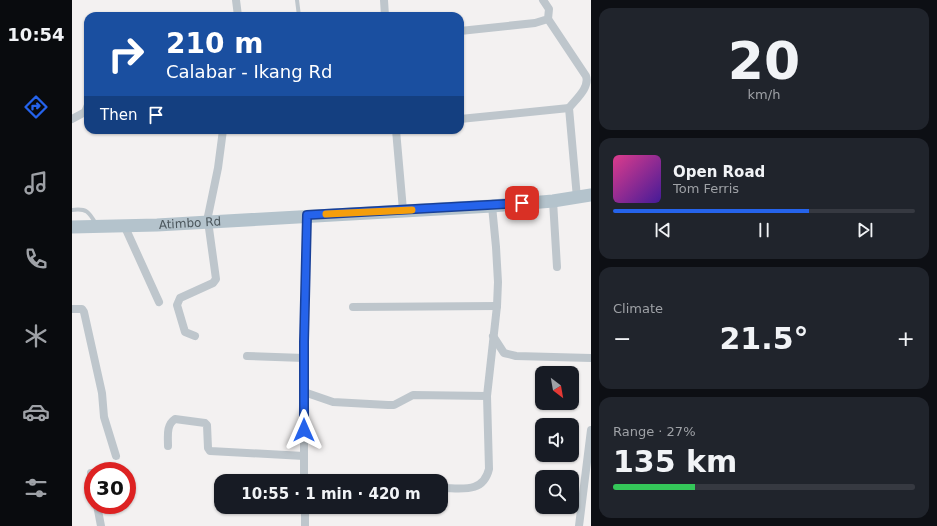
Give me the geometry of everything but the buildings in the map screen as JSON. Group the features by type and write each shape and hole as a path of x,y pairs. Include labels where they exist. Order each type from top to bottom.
{"main road":[{"name":"Atimbo Rd","path":"72,227 124,226 492,206 553,201 591,195"}],"street":[{"path":"236,0 238,12"},
{"path":"384,0 385,12"},
{"path":"543,0 549,9 548,18 586,76 587,80 586,86 569,108 577,198"},
{"path":"464,31 535,23 548,18"},
{"path":"464,119 569,108"},
{"path":"72,119 84,113"},
{"path":"195,336 185,332 177,305 180,298 212,283 216,279 207,221 218,168 222,134"},
{"path":"396,134 403,210"},
{"path":"553,201 557,267"},
{"path":"448,488 476,487 483,482 489,469 487,396 497,306 498,282 492,206"},
{"path":"304,474 304,358 307,215"},
{"path":"124,226 159,302"},
{"path":"353,307 497,306"},
{"path":"72,309 82,309 84,312 102,393 104,417 116,456"},
{"path":"493,336 504,353 516,356 591,358"},
{"path":"247,356 304,358"},
{"path":"304,392 333,402 388,405 394,405 413,395 487,396"},
{"path":"168,446 168,429 171,422 175,419 205,423 207,425 208,448 210,451 304,456"},
{"path":"579,526 589,464 591,430"},
{"path":"99,514 101,526"},
{"path":"305,514 305,526"}],"lane":[{"path":"297,0 298,12"},
{"path":"72,210 81,209 89,213 97,226"}],"slow traffic":[{"path":"326,214 412,210"}],"route":[{"path":"304,430 304,342 307,215 492,206 522,203"}]}
